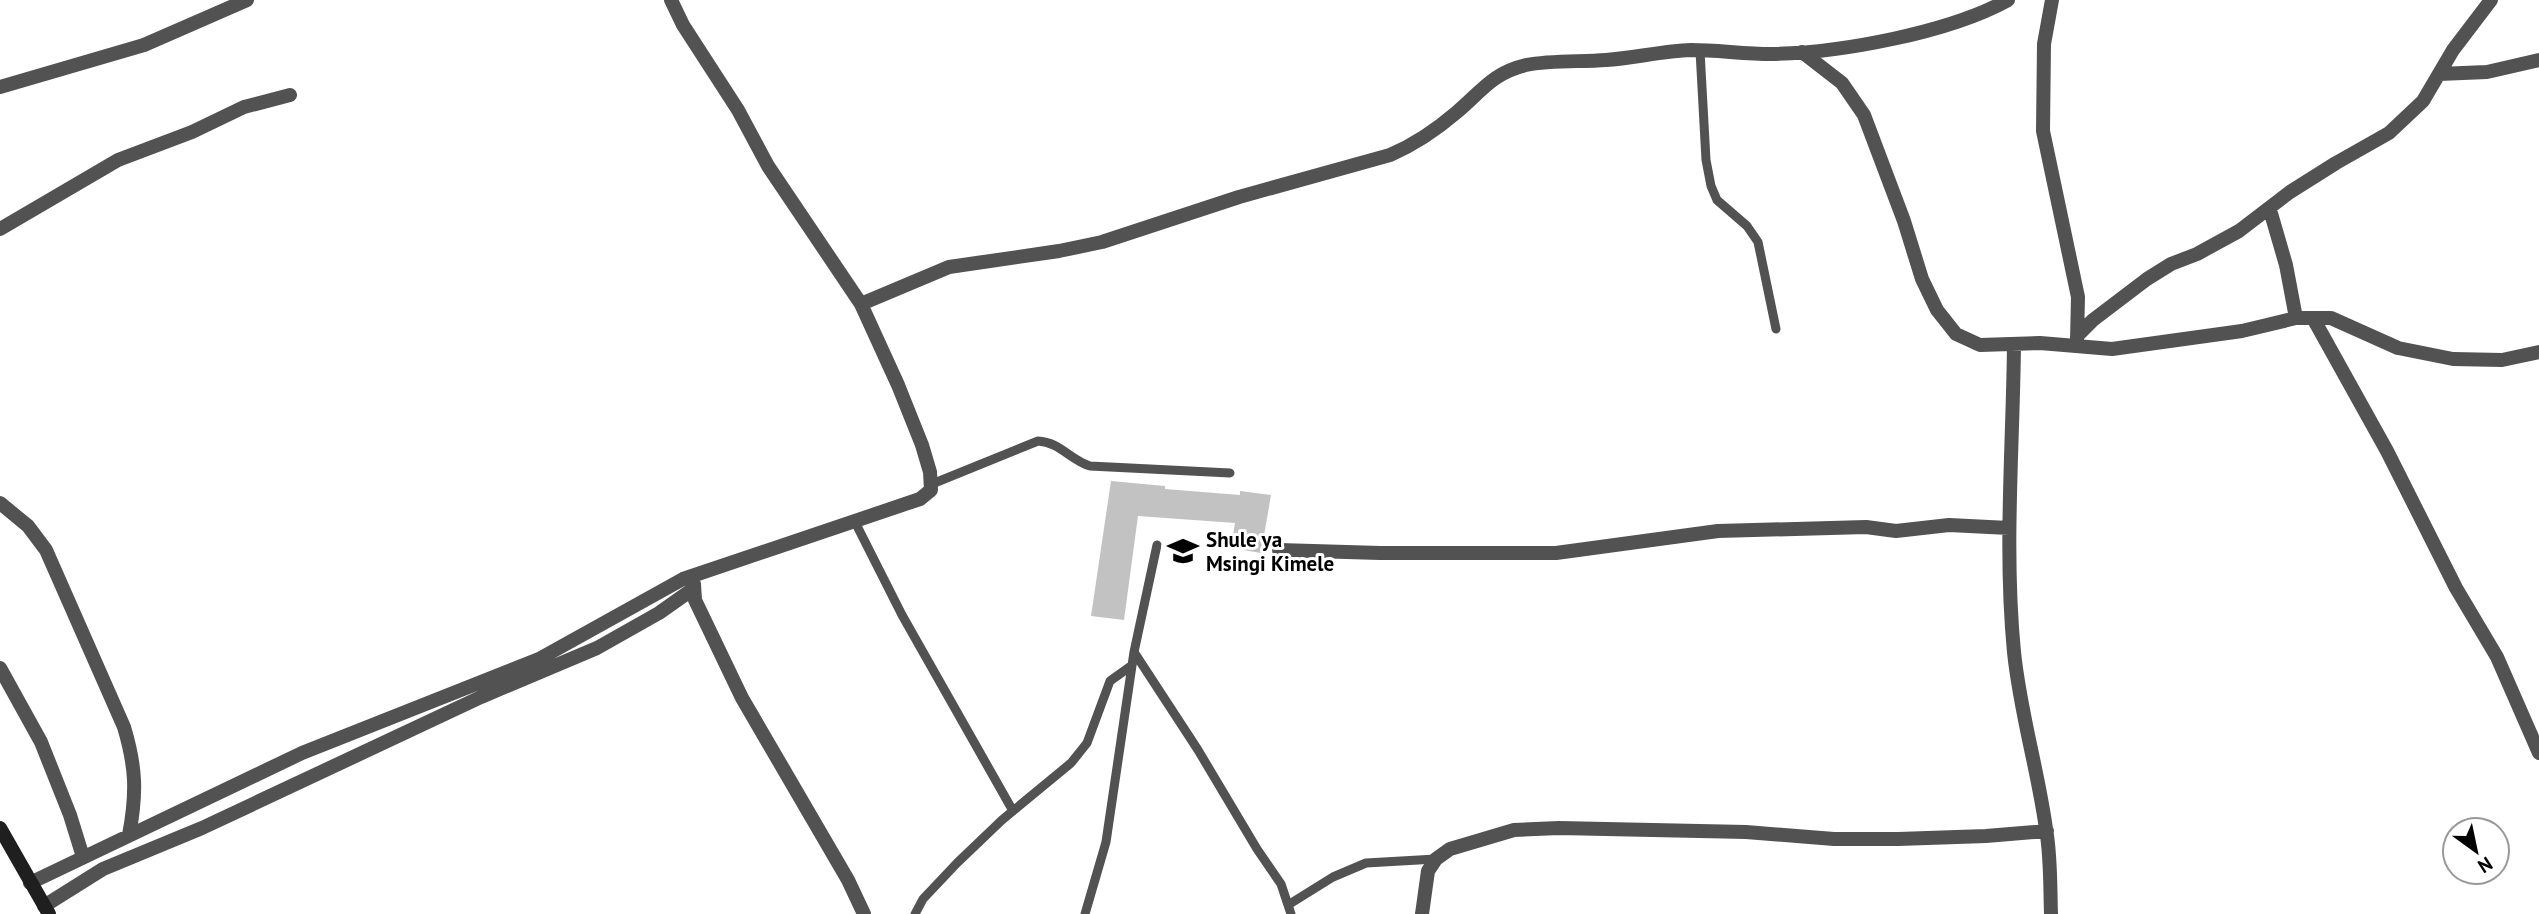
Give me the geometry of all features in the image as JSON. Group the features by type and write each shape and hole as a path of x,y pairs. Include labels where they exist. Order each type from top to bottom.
{"street":[{"path":"0,87 40,73 144,45 247,0"},
{"path":"30,883 302,753 539,659 694,582 854,520 920,499 931,490 932,484 922,445 861,304 768,166 738,110 683,25 671,0"},
{"path":"861,304 948,267 1102,242 1251,193 1390,155 1429,136 1488,82 1526,65 1622,59 1689,50 1768,54 1802,52 1930,30 1973,16 2008,0"},
{"path":"2052,0 2044,44 2043,131 2078,297 2076,341"},
{"path":"2076,341 2118,300 2147,279 2171,264 2222,241 2270,210 2302,185 2389,133 2423,101 2453,50 2491,0"},
{"path":"1802,52 1842,83 1864,115 1904,221 1922,279 1937,310 1956,334 1980,345 2076,341 2112,349 2242,331 2296,318 2331,318 2399,348 2453,359 2502,360 2539,352"},
{"path":"2439,74 2487,72 2539,60"},
{"path":"0,229 118,160 192,132 244,107 290,95"},
{"path":"2270,210 2286,265 2296,318"},
{"path":"2312,318 2387,451 2456,588 2497,657 2539,753"},
{"path":"2014,344 2009,528 2014,652 2047,831 2052,914"},
{"path":"0,503 28,526 46,550 124,727 132,755 136,785 129,835"},
{"path":"1279,550 1556,553 1718,531 1866,527 1896,531 1949,525 2009,528"},
{"path":"0,828 46,910 103,869 202,828 481,698 597,648 659,613 694,582"},
{"path":"694,582 695,600 715,646 742,698 848,880 864,914"},
{"path":"0,668 41,743 83,857"},
{"path":"1422,914 1428,872 1436,859 1450,849 1514,830 1559,828 1746,832 1847,839 1986,836 2047,831"}],"lane":[{"path":"1700,51 1706,160 1711,186 1717,200 1747,226 1758,242 1776,329"},
{"path":"932,484 1038,441 1059,446 1070,458 1090,466 1230,473"},
{"path":"854,520 902,615 1013,811"},
{"path":"1084,914 1106,842 1131,666 1157,545"},
{"path":"1134,652 1280,884 1289,909 1333,877 1366,863 1436,859"},
{"path":"915,914 923,899 1013,811 1071,763 1087,743 1110,681 1131,666"}],"building":[{"path":"1111,481 1165,486 1165,489 1240,495 1240,491 1271,495 1261,553 1231,548 1235,523 1138,516 1124,620 1091,616"}],"place":[{"name":"Shule ya Msingi Kimele","path":"1183,551"}]}
